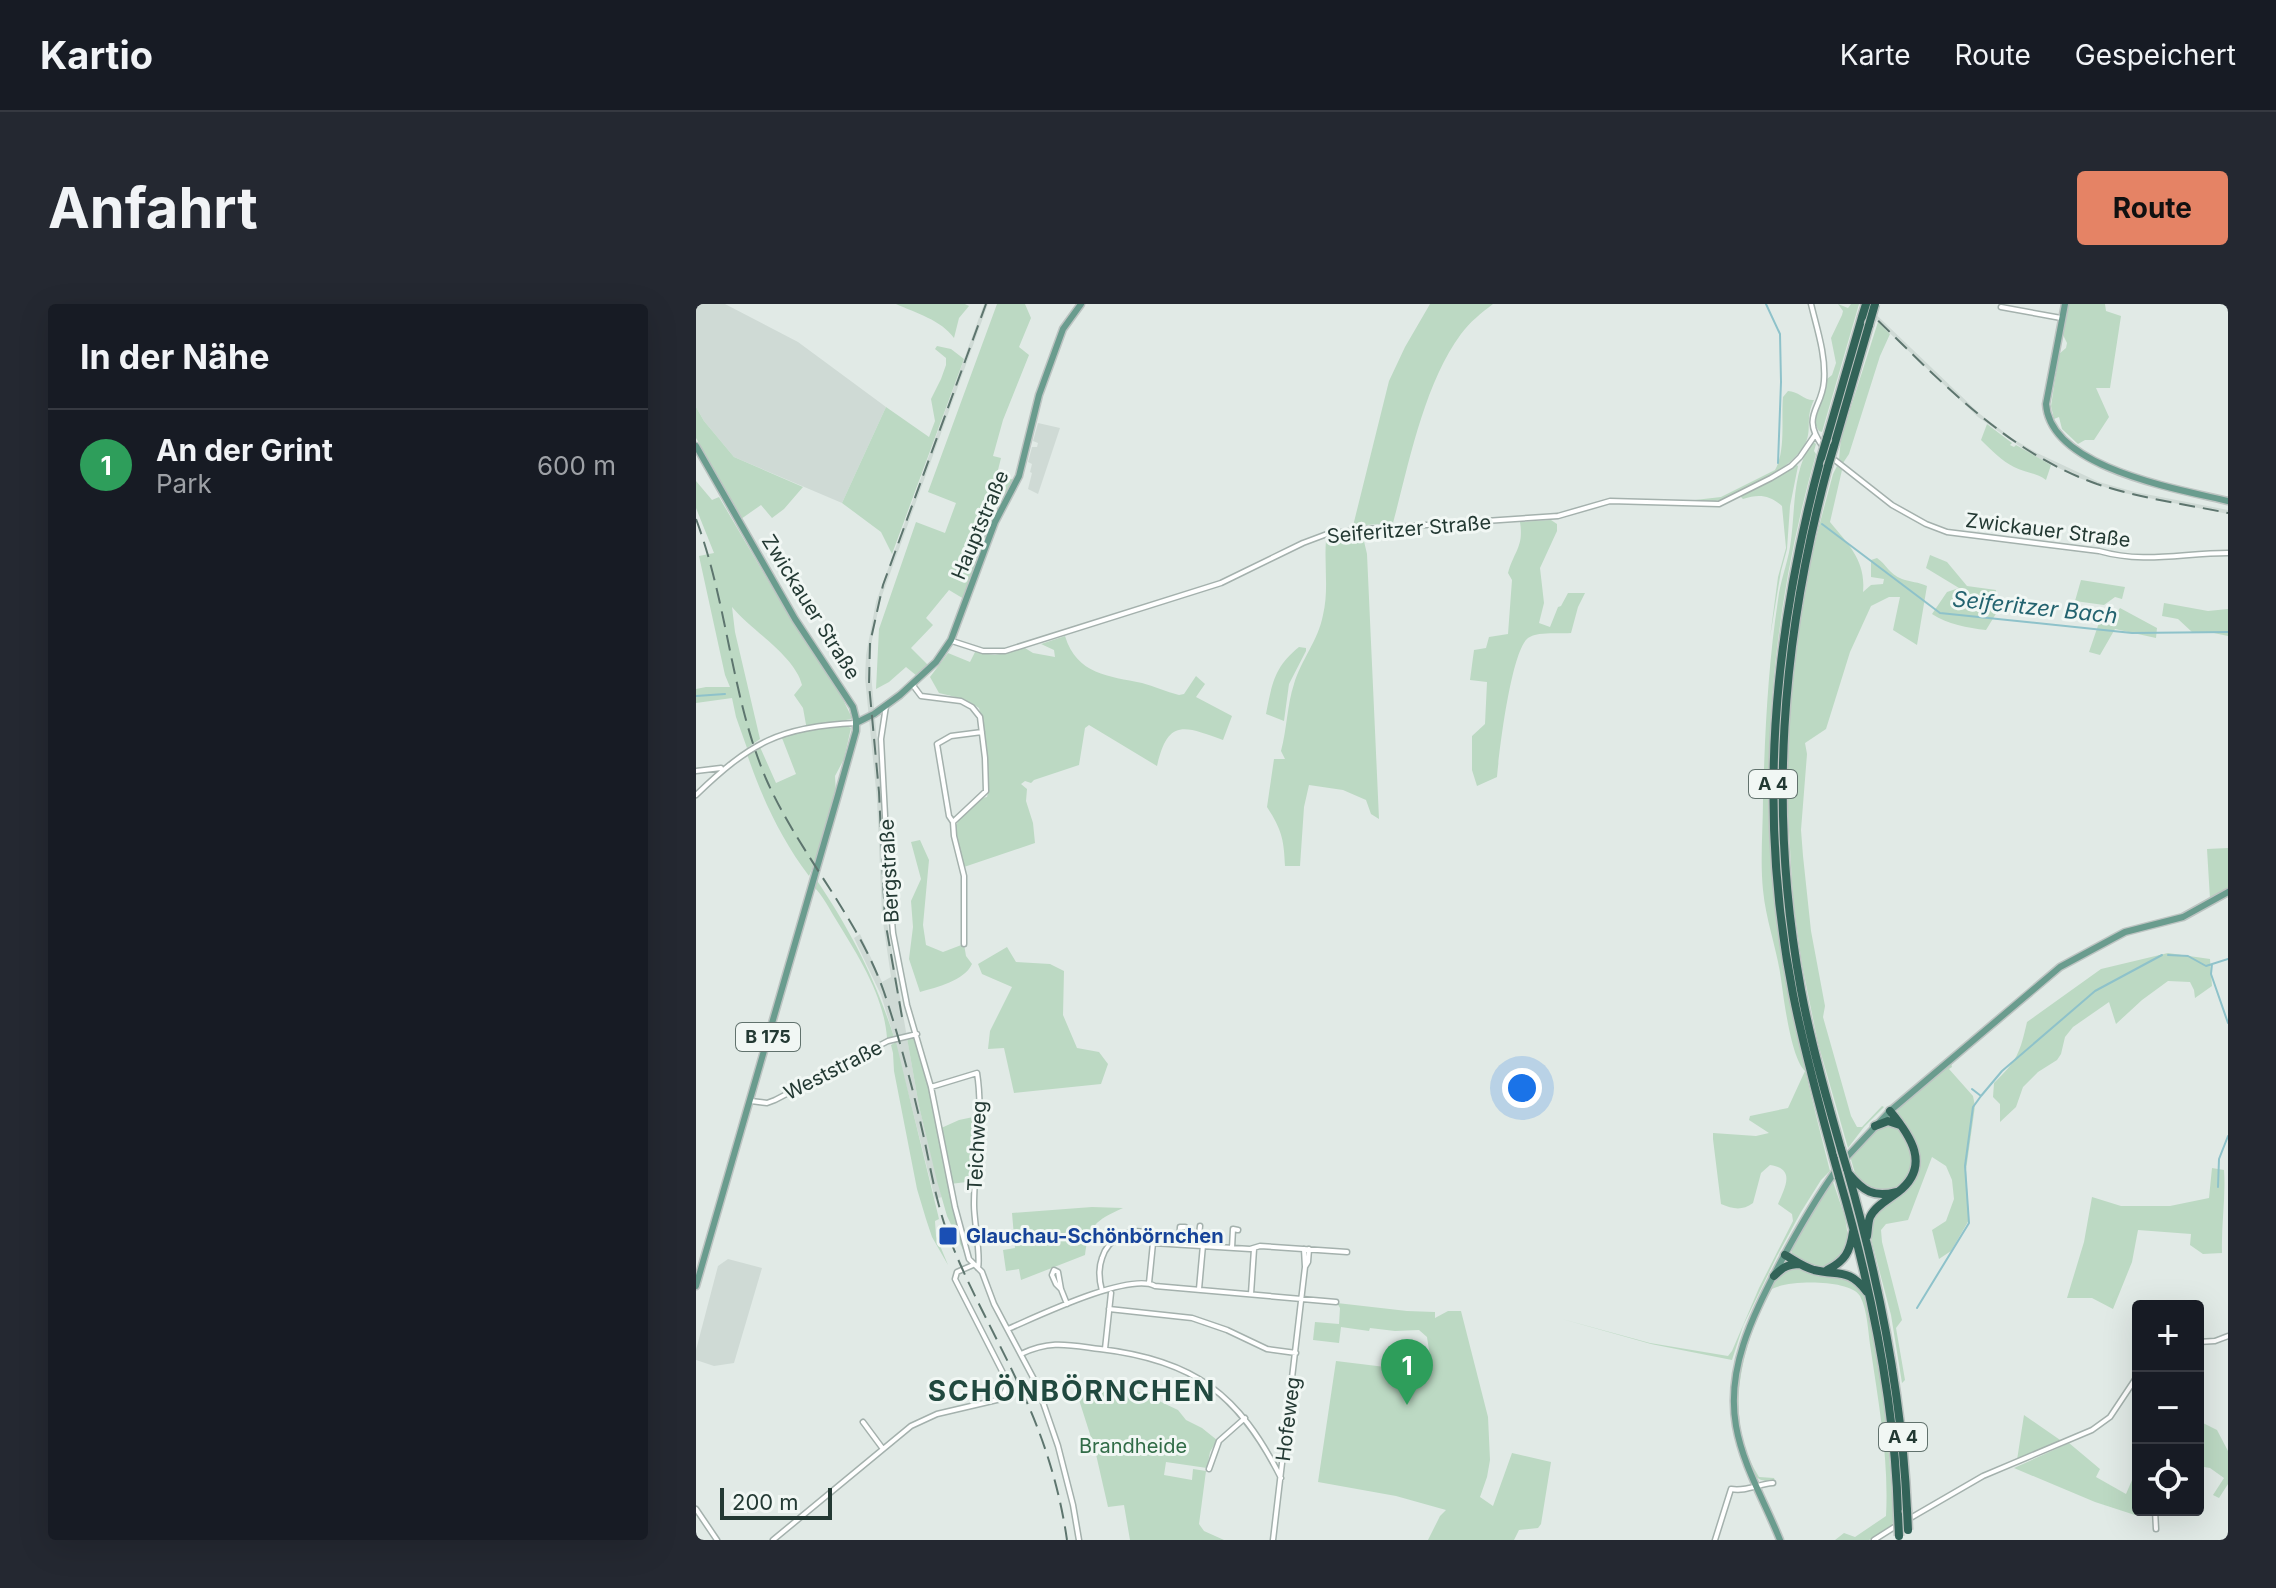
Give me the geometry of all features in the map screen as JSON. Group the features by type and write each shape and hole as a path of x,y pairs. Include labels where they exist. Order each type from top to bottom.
{"highway":[{"name":"A 4","path":"1866,304 1803,527 1784,629 1774,739 1773,804 1780,908 1793,992 1834,1159 1845,1173 1866,1240 1893,1365 1903,1436 1907,1510 1903,1536"},
{"name":"A 4","path":"1875,304 1811,531 1791,642 1782,801 1788,900 1801,991 1841,1149 1854,1227 1870,1295 1892,1420 1898,1515 1903,1536"},
{"path":"1866,1240 1870,1217 1910,1179 1915,1157 1910,1137 1890,1111"},
{"path":"1875,1126 1888,1121 1902,1125"},
{"path":"1845,1173 1869,1193 1883,1195 1900,1191"},
{"path":"1826,1271 1848,1255 1854,1227"},
{"path":"1785,1255 1811,1269 1852,1276 1870,1295"},
{"path":"1774,1276 1783,1267 1801,1264"}],"main road":[{"name":"Hauptstraße","path":"856,723 886,706 912,684 943,653 951,640 995,522 1019,476 1039,395 1063,329 1081,304"},
{"path":"2065,304 2046,404 2050,423 2059,437 2089,458 2114,470 2228,501"},
{"name":"Zwickauer Straße","path":"696,446 795,619 850,701 856,723"},
{"name":"B 175","path":"696,1286 856,723"},
{"path":"1780,1540 1740,1444 1735,1423 1734,1390 1743,1342 1774,1276 1825,1185 1890,1111 2066,963 2125,932 2179,918 2228,892"}],"street":[{"path":"1811,304 1820,340 1824,380 1812,418 1815,435"},
{"path":"2003,308 2062,318"},
{"name":"Seiferitzer Straße","path":"951,640 983,651 1005,651 1221,583 1327,534 1558,516 1610,501 1719,504 1791,466 1815,435"},
{"name":"Zwickauer Straße","path":"1815,435 1835,461 1874,491 1916,519 1947,532 2099,551 2124,558 2228,553"},
{"path":"912,684 921,696 953,698 972,707 980,717 986,791 953,822"},
{"name":"Bergstraße","path":"886,706 881,739 893,933 907,1005 931,1087 955,1207 969,1259 1037,1385 1058,1446 1079,1540"},
{"path":"696,795 724,768 764,741 823,724 856,723"},
{"path":"963,942 964,876 953,822 949,816 937,744 951,736 982,732"},
{"path":"696,771 724,768"},
{"name":"Weststraße","path":"749,1101 767,1103 775,1100 888,1041 917,1034"},
{"name":"Teichweg","path":"931,1087 977,1073 980,1103 974,1200 979,1262 975,1266"},
{"path":"1199,1289 1200,1226"},
{"path":"1179,1244 1180,1227 1185,1227"},
{"path":"1232,1248 1233,1229 1238,1230"},
{"path":"1102,1291 1100,1265 1104,1251 1114,1240 1127,1233 1151,1235 1149,1283"},
{"path":"1153,1243 1347,1252"},
{"path":"966,1246 976,1245"},
{"path":"1251,1294 1254,1249"},
{"name":"Hofeweg","path":"1273,1540 1307,1249"},
{"path":"773,1540 904,1431 937,1414 996,1402 1004,1395 1004,1375 955,1279 957,1272 975,1266"},
{"path":"1008,1329 1067,1304 1127,1284 1149,1283 1336,1302"},
{"path":"1061,1289 1067,1304"},
{"path":"1105,1349 1111,1293"},
{"path":"1109,1309 1192,1318 1267,1349 1296,1353"},
{"path":"2204,1342 2228,1336"},
{"path":"1021,1354 1038,1346 1053,1344 1105,1349 1151,1358 1197,1376 1245,1418 1281,1478"},
{"path":"1874,1540 1969,1483 2092,1430 2110,1417 2132,1384"},
{"path":"1209,1469 1219,1441 1245,1418"},
{"path":"863,1422 883,1449"},
{"path":"1715,1540 1731,1489 1742,1491 1773,1483"},
{"path":"696,1509 717,1540"},
{"path":"2155,1516 2156,1529"}],"shaded area":[{"path":"696,304 725,304 798,342 886,407 842,503 734,457 704,421 696,407"},
{"path":"984,304 988,304 880,601 870,663 880,773 887,923 919,1106 942,1197 935,1199 881,995 854,938 860,934 882,982 891,977 882,915 877,800 865,678 866,655 876,602"},
{"path":"1859,304 1865,304 1980,414 2037,453 2099,482 2228,510 2228,514 2119,492 2079,478 2032,455 1978,417"},
{"path":"1038,423 1060,428 1038,494 1028,489 1032,464 1028,462 1032,447 1037,447 1038,443 1033,441"},
{"path":"728,1259 762,1268 734,1363 714,1366 696,1360 696,1350 718,1266"}],"green space":[{"path":"896,304 969,306 959,318 954,338 935,322"},
{"path":"997,304 1025,304 1031,318 1019,347 1029,355 1003,420 993,456 1001,458 997,474 1014,480 1006,493 991,486 985,505 997,512 964,599 949,590 926,618 933,625 911,648 928,665 917,676 906,667 876,689 879,629 916,522 945,533 956,503 928,492"},
{"path":"1430,304 1493,304 1461,334 1437,376 1419,425 1393,523 1353,526 1389,381"},
{"path":"1838,304 1848,308 1851,304 1859,304 1822,432 1815,424 1816,413 1827,379 1836,363 1831,338 1843,311"},
{"path":"2069,304 2105,304 2106,311 2121,316 2110,388 2096,388 2109,417 2094,440 2078,444 2062,429 2059,417 2054,419 2051,406 2059,354 2067,343 2063,335"},
{"path":"1878,322 1890,334 1849,454 1843,463 1839,459 1841,438"},
{"path":"937,346 951,349 964,359 892,554 881,532 842,503 886,407 929,437 935,421 931,399 946,365 946,358 935,349"},
{"path":"1788,391 1814,400 1808,437 1800,451 1782,468 1747,490 1721,500 1694,502 1721,497 1775,470 1782,444 1783,397"},
{"path":"696,407 734,457 803,487 784,509 772,518 761,505 741,519 696,438"},
{"path":"1987,424 2012,443 2010,445 2016,445 2051,465 2046,480 2010,465 1989,448 1981,440"},
{"path":"1812,441 1816,444 1816,454 1788,574 1772,697 1770,822 1773,884 1781,946 1803,1060 1830,1171 1801,1212 1777,1256 1743,1326 1732,1360 1651,1344 1562,1319 1650,1343 1728,1356 1793,1221 1792,1214 1778,1204 1786,1175 1783,1170 1770,1165 1761,1173 1753,1203 1737,1208 1721,1204 1713,1133 1756,1136 1769,1133 1749,1120 1750,1116 1788,1108 1805,1071 1796,1054 1789,1028 1764,901 1762,856 1769,674 1779,593 1790,547 1797,480"},
{"path":"1795,464 1798,466 1790,506 1787,549 1770,637 1778,577 1786,548 1782,506 1764,496 1743,499 1740,496"},
{"path":"1837,466 1842,470 1830,522 1859,562 1863,592 1871,585 1883,584 1884,579 1871,577 1871,560 1877,558 1898,577 1927,586 1917,645 1893,630 1900,597 1889,597 1871,606 1850,652 1826,729 1805,743 1807,754 1801,830 1811,931 1825,1006 1823,1017 1851,1116 1857,1127 1862,1127 1884,1107 1848,1148 1818,1043 1802,965 1793,900 1787,755 1800,613 1813,549"},
{"path":"696,481 712,500 719,497 773,589 837,687 851,716 846,720 851,728 844,759 835,776 836,794 809,876 773,818 747,754 760,747 776,783 796,774 782,738 807,730 803,708 794,695 802,685 791,664 732,607 760,739 747,748 732,698 696,703 696,689 730,687 699,556 714,553 696,508"},
{"path":"1551,520 1557,524 1557,531 1540,568 1544,603 1539,623 1550,627 1568,593 1585,593 1571,633 1537,634 1528,638 1522,647 1507,703 1497,777 1477,786 1472,770 1472,736 1485,724 1487,682 1470,680 1474,650 1486,648 1489,637 1508,634 1512,580 1508,573 1520,543 1520,522"},
{"path":"1358,533 1363,537 1367,554 1379,819 1371,814 1366,800 1343,790 1309,785 1304,807 1300,866 1285,866 1281,835 1267,807 1274,759 1285,759 1281,751 1292,692 1323,615 1326,540 1331,536"},
{"path":"1930,555 1947,562 1967,586 1996,590 1997,612 1986,630 1958,625 1932,614 1947,592 1959,588 1926,568"},
{"path":"2081,580 2125,587 2122,599 2115,597 2104,605 2075,601"},
{"path":"2164,603 2208,611 2228,609 2228,636 2192,632 2178,619 2162,616"},
{"path":"2120,608 2157,628 2156,638 2115,629 2100,655 2089,652 2103,611 2116,614"},
{"path":"1065,636 1077,659 1096,672 1179,695 1184,694 1196,676 1205,684 1196,697 1232,716 1223,740 1188,729 1172,733 1161,751 1157,766 1089,725 1085,728 1079,765 1021,784 1027,789 1026,801 1035,843 964,867 955,828 968,809 987,797 984,730 979,708 964,699 939,693 930,677 948,653 970,662 975,652 995,655 1025,648 1033,653 1055,657 1054,650 1041,644"},
{"path":"1299,647 1306,648 1306,651 1289,684 1284,721 1266,714 1268,703 1279,669"},
{"path":"920,840 929,860 923,925 926,945 943,952 964,944 966,956 972,964 957,979 920,992 909,959 913,927 911,901 921,879 911,842"},
{"path":"2228,848 2228,888 2210,899 2207,849"},
{"path":"816,879 861,955 894,1037 887,1038 881,1006 868,975 814,887"},
{"path":"1007,947 1016,962 1050,964 1064,971 1063,1015 1077,1048 1099,1052 1108,1064 1101,1084 1014,1093 1004,1048 988,1049 990,1031 1012,987 982,974 978,964"},
{"path":"2168,953 2210,959 2212,986 2195,998 2190,982 2168,981 2116,1024 2109,1002 2073,1027 2065,1037 2057,1060 2038,1072 2023,1087 2016,1107 2000,1122 2000,1104 1993,1097 1994,1083 2016,1056 2027,1022 2101,969"},
{"path":"907,1038 915,1038 939,1129 978,1116 975,1181 950,1184 965,1254 947,1216 937,1181"},
{"path":"896,1042 939,1219 935,1221 936,1236 948,1265 932,1237 917,1189 894,1071 891,1045"},
{"path":"1951,1063 1949,1069 1973,1096 1975,1106 1966,1170 1969,1220 1951,1251 1939,1259 1932,1230 1946,1221 1954,1199 1952,1180 1946,1166 1932,1157 1908,1220 1886,1224 1881,1230 1902,1320 1896,1328 1905,1380 1902,1383 1891,1315 1870,1235 1874,1214 1905,1190 1916,1165 1916,1146 1897,1109"},
{"path":"1884,1124 1901,1129 1913,1161 1905,1181 1879,1194 1857,1180 1850,1156 1866,1137"},
{"path":"2212,1168 2224,1170 2222,1253 2203,1254 2190,1245 2191,1234 2138,1230 2132,1262 2113,1309 2092,1298 2067,1298 2084,1242 2092,1197 2121,1206 2170,1206 2209,1198"},
{"path":"1832,1179 1845,1217 1849,1244 1833,1265 1811,1265 1792,1253 1792,1249"},
{"path":"1123,1208 1095,1225 1085,1255 1021,1280 1019,1269 1006,1271 1003,1250 1015,1248 1012,1213"},
{"path":"1791,1266 1849,1276 1865,1294 1885,1405 1894,1518 1892,1526 1869,1540 1835,1540 1844,1533 1855,1537 1886,1516 1885,1454 1880,1413 1863,1302 1854,1290 1818,1283 1791,1284 1772,1289 1745,1358 1739,1407 1741,1431 1748,1455 1759,1477 1774,1478 1775,1481 1758,1479 1755,1476 1742,1440 1736,1397 1747,1339 1770,1289"},
{"path":"1337,1303 1435,1312 1435,1318 1448,1311 1461,1311 1488,1417 1490,1460 1480,1497 1493,1506 1512,1453 1551,1462 1538,1528 1519,1530 1514,1540 1428,1540 1446,1510 1396,1496 1318,1482 1336,1361 1432,1370 1427,1337 1419,1330 1370,1328 1369,1331 1341,1327 1339,1343 1313,1340 1315,1322 1339,1324 1340,1308"},
{"name":"Brandheide","path":"1074,1384 1100,1384 1140,1392 1178,1410 1186,1420 1217,1440 1210,1452 1207,1468 1166,1462 1164,1475 1192,1480 1193,1469 1206,1471 1199,1524 1204,1531 1224,1540 1130,1540 1124,1505 1108,1507 1095,1450"},
{"path":"2024,1415 2063,1442 2017,1460"},
{"path":"2204,1424 2217,1430 2228,1451 2228,1484 2219,1498 2213,1495 2224,1478 2204,1467"},
{"path":"2069,1443 2100,1469 2096,1477 2126,1494 2132,1480 2132,1514 2095,1502 2014,1468"}],"waterway":[{"name":"Seiferitzer Bach","path":"1766,304 1780,334 1778,463"},
{"name":"Seiferitzer Bach","path":"1822,524 1940,613 2132,633 2228,632"},
{"path":"696,696 725,694"},
{"path":"1917,1308 1969,1223 1965,1166 1973,1107 2002,1071 2095,991 2162,955"},
{"path":"2168,955 2188,956 2206,966 2228,959"},
{"path":"2212,964 2211,974 2228,1023"},
{"path":"1972,1089 1981,1096"},
{"path":"2218,1187 2219,1159 2228,1136"}],"railway":[{"path":"902,1017 885,920 879,792 869,684 870,643 883,585 986,304"},
{"path":"1861,304 1970,407 2030,451 2097,484 2228,513"},
{"path":"696,519 716,584 737,684 755,749 780,808 873,964 911,1083 945,1225 966,1277 1039,1431 1056,1485 1067,1540"}],"place":[{"name":"Glauchau-Schönbörnchen","path":"948,1236"},
{"name":"An der Grint","path":"1407,1405"}],"district":[{"name":"SCHÖNBÖRNCHEN","path":"1072,1391"}]}
